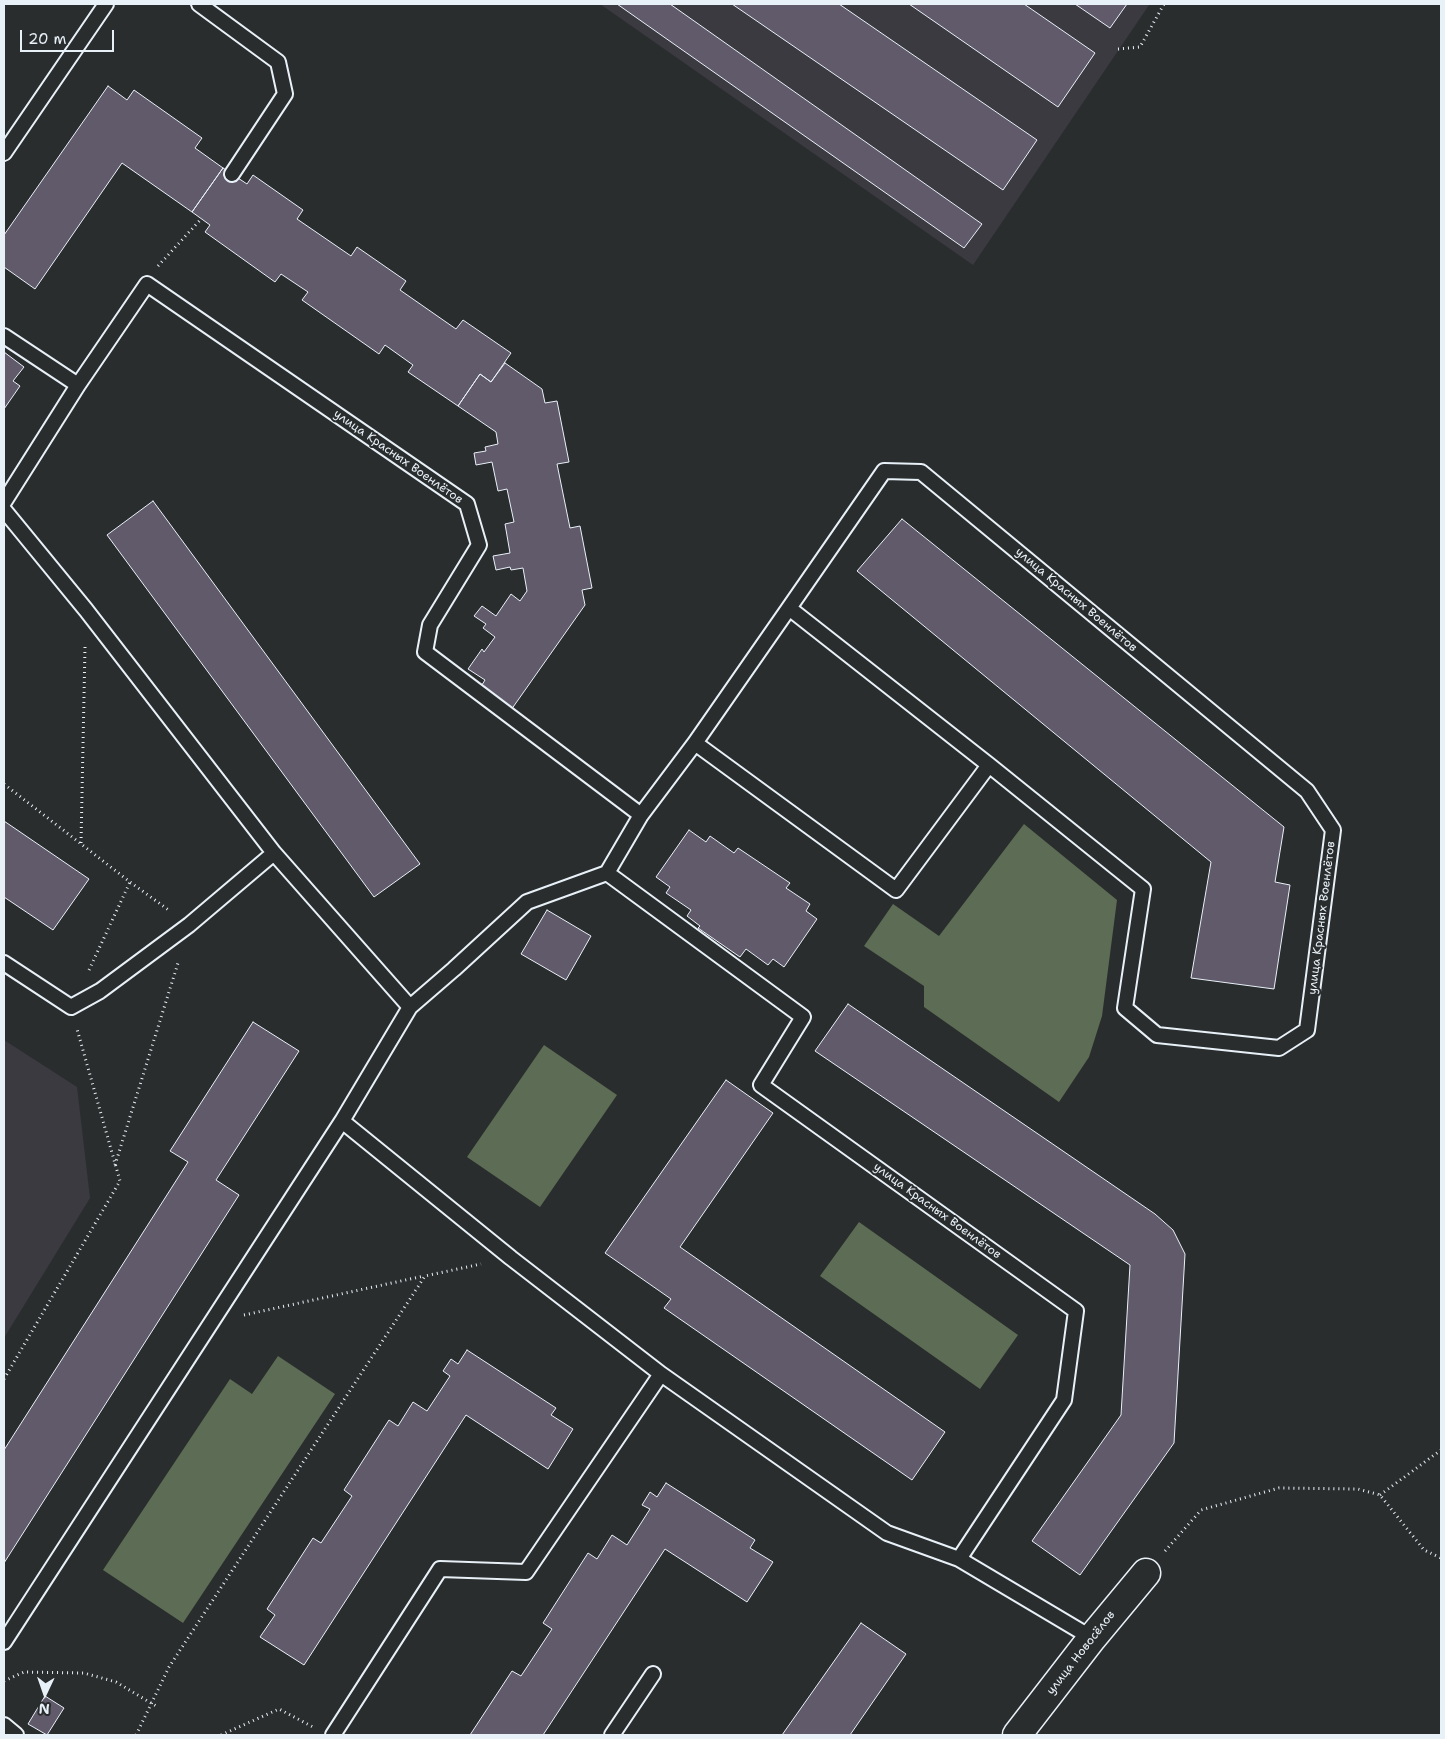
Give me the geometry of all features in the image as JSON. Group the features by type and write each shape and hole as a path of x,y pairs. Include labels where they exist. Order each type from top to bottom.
{"street":[{"name":"улица Новосёлов","path":"1017,1735 1146,1572"}],"lane":[{"path":"4,153 106,4"},
{"path":"199,4 278,62 285,94 232,174"},
{"path":"4,502 78,385 146,284"},
{"name":"улица Красных Военлётов","path":"146,284 467,504 479,545 430,625 425,652 641,815"},
{"path":"4,336 78,385"},
{"name":"улица Красных Военлётов","path":"789,608 1143,889 1125,1008 1157,1034 1278,1048 1308,1030 1333,830 1307,791 921,472 884,471 695,743 641,815 607,873 802,1016 761,1085 1076,1311 1064,1400 959,1559"},
{"path":"4,510 86,610 274,853 410,1007"},
{"path":"695,743 896,890 989,765"},
{"path":"4,963 71,1007 100,991 190,925 274,853"},
{"path":"4,1642 342,1121 410,1007 527,902 607,873"},
{"path":"342,1121 511,1258 661,1374 887,1533 959,1559 1092,1638"},
{"path":"327,1733 440,1569 526,1572 661,1374"},
{"path":"612,1735 653,1674"},
{"path":"4,1725 16,1735"}],"path":[{"path":"1118,49 1140,47 1164,4"},
{"path":"146,284 160,262 202,218"},
{"path":"81,844 86,610"},
{"path":"4,784 130,882 190,925 115,1165"},
{"path":"4,1378 120,1181 71,1007 130,882"},
{"path":"211,1322 511,1258"},
{"path":"136,1735 154,1704 174,1659 425,1276"},
{"path":"1380,1496 1441,1450"},
{"path":"1146,1572 1201,1510 1279,1488 1358,1489 1380,1496 1424,1550 1441,1558"},
{"path":"4,1681 24,1672 84,1673 116,1682 154,1704"},
{"path":"221,1735 278,1709 327,1733"}],"shaded area":[{"path":"600,4 1147,4 1149,5 973,265"},
{"path":"4,1040 77,1087 90,1198 4,1338"}],"green space":[{"path":"1024,824 1117,900 1102,1016 1089,1057 1059,1102 924,1007 924,986 864,946 893,904 939,936"},
{"path":"544,1045 617,1095 540,1207 467,1157"},
{"path":"859,1222 1018,1335 980,1389 820,1276"},
{"path":"278,1356 335,1394 183,1623 103,1570 230,1379 252,1394"}],"building":[{"path":"617,4 670,4 982,224 964,248"},
{"path":"732,4 839,4 1037,140 1003,190"},
{"path":"909,4 1024,4 1095,53 1058,107"},
{"path":"1075,4 1127,4 1110,28"},
{"path":"108,86 127,100 134,90 202,138 195,148 223,168 192,212 122,163 35,289 4,267 4,235"},
{"path":"223,168 247,184 253,175 303,210 297,219 351,256 357,247 406,281 400,290 456,329 463,320 511,353 491,382 480,374 458,406 408,372 413,365 385,345 379,354 302,300 308,292 281,274 275,282 205,232 210,225 192,212"},
{"path":"4,352 24,367 13,381 20,386 4,409"},
{"path":"505,363 542,389 545,403 557,401 569,462 557,464 570,528 580,526 592,588 582,590 585,605 511,710 480,688 485,680 468,669 482,649 484,652 495,637 483,628 486,624 474,616 482,606 496,616 511,594 520,601 527,591 523,568 511,570 510,567 496,570 493,556 510,553 505,524 514,522 507,489 498,491 492,462 476,465 474,453 486,451 485,447 498,444 496,432 458,406 480,374 491,382"},
{"path":"153,501 420,864 374,897 107,535"},
{"path":"902,519 1284,827 1275,882 1290,885 1274,989 1191,978 1211,862 857,571"},
{"path":"4,821 89,879 53,930 4,897"},
{"path":"689,830 706,842 710,836 734,853 738,848 790,883 786,888 810,904 806,911 817,919 784,967 773,959 768,965 746,949 740,957 698,928 700,926 687,916 691,910 666,893 670,887 656,877"},
{"path":"547,910 591,936 566,980 521,954"},
{"path":"848,1004 1155,1214 1173,1230 1185,1254 1174,1443 1080,1575 1032,1541 1121,1415 1130,1265 815,1051"},
{"path":"253,1022 299,1051 216,1180 239,1195 4,1563 4,1450 188,1162 170,1151"},
{"path":"726,1080 773,1113 680,1247 945,1432 912,1480 664,1308 671,1299 605,1253"},
{"path":"467,1350 556,1408 551,1415 573,1429 548,1469 466,1415 304,1665 260,1637 275,1615 267,1609 313,1538 321,1543 352,1496 344,1490 389,1420 398,1426 413,1402 427,1411 450,1376 443,1371 451,1359 458,1364"},
{"path":"666,1483 755,1540 750,1548 773,1562 747,1602 665,1549 543,1735 470,1735 512,1671 521,1676 552,1629 543,1623 588,1553 597,1559 612,1535 627,1545 650,1509 642,1505 650,1492 657,1497"},
{"path":"861,1623 906,1654 850,1735 782,1735"},
{"path":"45,1696 64,1708 47,1735 28,1724"}]}
